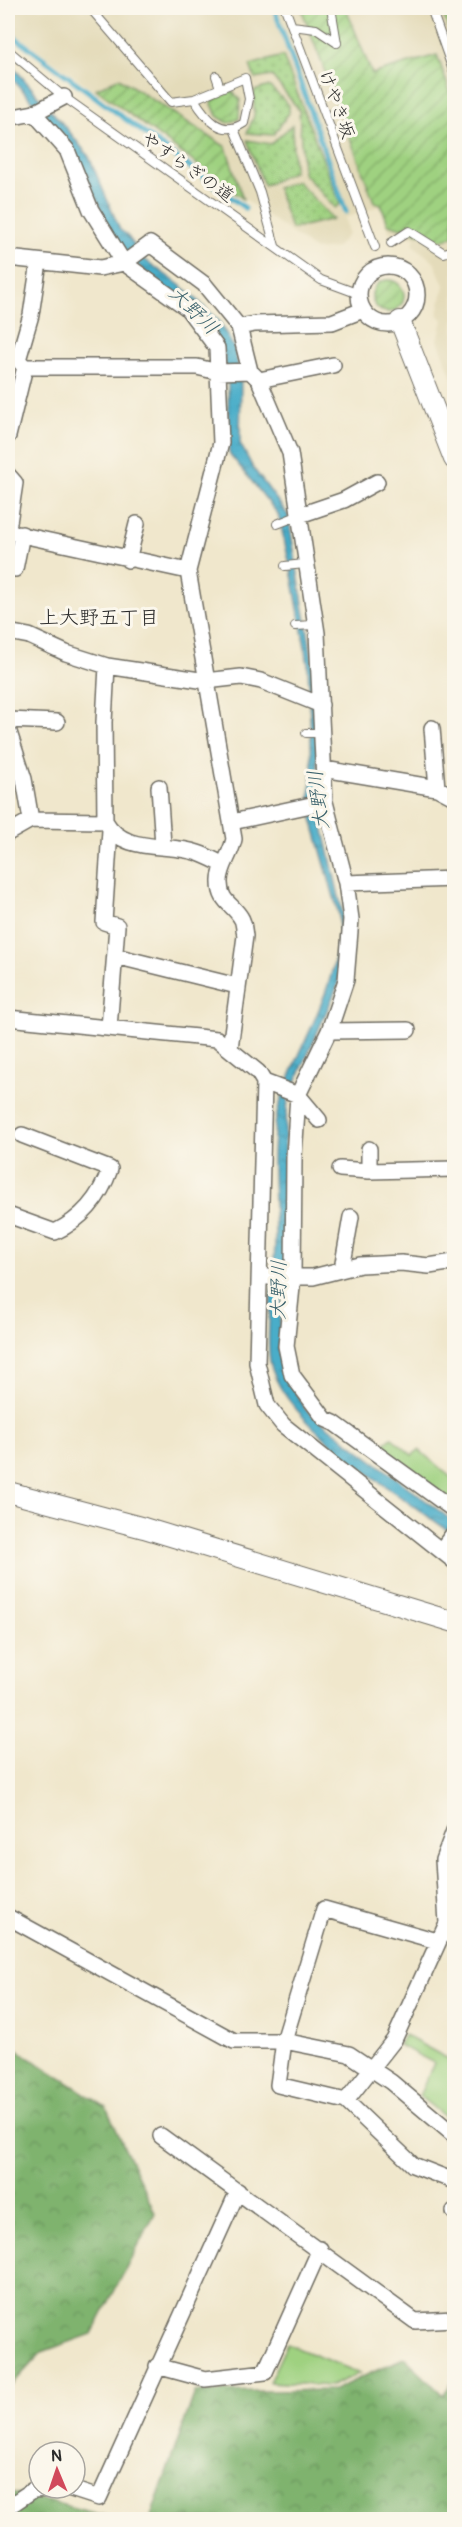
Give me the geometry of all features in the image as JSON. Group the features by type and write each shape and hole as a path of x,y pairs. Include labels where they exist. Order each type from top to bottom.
{"street":[{"path":"8,121 34,113 64,97"},
{"path":"34,113 67,150 92,210 124,264 187,308 217,348 220,443 188,571 234,839 231,855 224,865 219,882 222,898 241,918 245,936 230,1048"},
{"path":"8,258 100,268 124,264 150,243 204,284 239,327 255,375 291,453 314,625 323,733 325,802 346,883 351,919 346,980 329,1030 298,1095 294,1157 293,1277 285,1346 292,1375 326,1419 454,1510"},
{"path":"39,262 31,315 18,360 25,367 197,367 218,372 255,375 333,365"},
{"path":"390,266 407,273 416,290 416,299 413,308 400,321 383,323 363,310 359,294 360,285 372,271 390,266"},
{"path":"239,327 255,324 332,322 363,310"},
{"path":"400,321 454,459"},
{"path":"8,436 25,367"},
{"path":"8,475 15,483 12,532 15,569"},
{"path":"300,514 344,500 377,482"},
{"path":"128,560 137,524"},
{"path":"12,532 128,560 188,571"},
{"path":"8,632 29,636 66,653 107,666 206,681 241,677 261,681 321,705"},
{"path":"107,666 104,722 108,825 104,922 117,926 109,1028"},
{"path":"8,720 57,722"},
{"path":"432,728 437,788"},
{"path":"8,729 24,779 31,820"},
{"path":"324,769 437,788 454,797"},
{"path":"159,787 163,845"},
{"path":"232,822 325,802"},
{"path":"8,833 31,820 108,825 131,844 163,845 198,853 224,865"},
{"path":"346,883 454,879"},
{"path":"115,956 237,986"},
{"path":"8,1018 217,1039 271,1085 298,1095 319,1120"},
{"path":"329,1030 408,1030"},
{"path":"271,1085 257,1363 267,1405 283,1425 442,1549 454,1562"},
{"path":"8,1215 55,1232 75,1223 103,1189 110,1169 22,1135"},
{"path":"369,1149 369,1171"},
{"path":"340,1169 369,1171 454,1169"},
{"path":"342,1269 351,1217"},
{"path":"260,1277 313,1277 360,1264 401,1263 429,1266 454,1262"},
{"path":"8,1492 144,1528 454,1622"},
{"path":"442,1549 454,1533"},
{"path":"346,2101 393,2040 447,1923 449,1862 454,1832"},
{"path":"437,1941 324,1909 284,2041 278,2085 346,2101 413,2165 454,2181"},
{"path":"8,1917 234,2041 284,2041 349,2054 454,2135"},
{"path":"161,2136 320,2249 415,2321 454,2319"},
{"path":"87,2494 99,2498 238,2191"},
{"path":"157,2366 205,2379 265,2372 320,2249"},
{"path":"14,2503 27,2494"}],"lane":[{"path":"90,8 171,102 194,99 245,78 249,99 244,123 234,129 221,128 206,117 194,99"},
{"name":"けやき坂","path":"285,8 375,247"},
{"path":"292,26 316,29 337,43 331,8"},
{"path":"431,8 454,73"},
{"name":"やすらぎの道","path":"8,50 64,97 321,280 359,294"},
{"path":"216,76 220,88"},
{"path":"234,129 260,192 275,247"},
{"path":"391,243 409,231 444,253 454,250"},
{"path":"277,524 300,514"},
{"path":"285,566 305,564"},
{"path":"295,626 314,625"},
{"path":"306,733 323,733"}],"shaded area":[{"path":"8,8 454,8 454,383 438,340 443,320 438,314 444,285 434,262 413,245 415,237 389,232 382,205 345,218 348,234 336,248 315,250 9,29"}],"green space":[{"path":"301,8 346,8 372,74 437,55 454,103 454,236 441,240 388,224 381,204 374,202"},
{"path":"441,8 454,8 454,45"},
{"path":"283,56 340,204 335,208 303,173 299,110 272,76 255,79 250,65"},
{"path":"119,78 226,147 243,199 96,89"},
{"path":"269,86 289,105 289,113 273,135 247,133 254,116 254,91"},
{"path":"232,91 240,100 239,119 228,123 217,116 211,101"},
{"path":"292,125 294,171 264,186 247,140 271,144"},
{"path":"297,181 333,219 291,229 277,188"},
{"path":"388,280 399,285 404,296 399,307 388,312 377,307 372,296 377,285"},
{"path":"391,1437 412,1455 419,1450 454,1480 454,1503 381,1448"},
{"path":"404,2035 454,2062 454,2124 419,2096 434,2063 399,2045"},
{"path":"8,2044 106,2107 155,2213 92,2334 42,2352 8,2389"},
{"path":"287,2344 360,2373 331,2386 269,2382"},
{"path":"404,2358 443,2395 454,2380 454,2519 150,2519 195,2392 334,2390"},
{"path":"8,2481 11,2492 27,2496 27,2500 43,2500 118,2519 8,2519"}],"water":[{"name":"大野川","path":"8,61 89,157 120,230 126,234 144,259 188,291 219,321 234,348 241,376 240,443 253,468 288,515 314,668 319,808 346,928 338,985 288,1100 285,1133 285,1259 278,1350 282,1369 305,1409 445,1515 454,1523 454,1535 377,1480 320,1434 296,1409 279,1385 270,1361 269,1317 275,1253 273,1151 276,1117 289,1079 327,989 338,941 339,915 309,808 312,770 308,664 291,569 278,514 229,453 228,378 223,351 117,244 72,145 8,74"}],"waterway":[{"path":"274,8 346,212"},
{"path":"8,32 245,208"}],"district":[{"name":"上大野五丁目","path":"99,617"}]}
